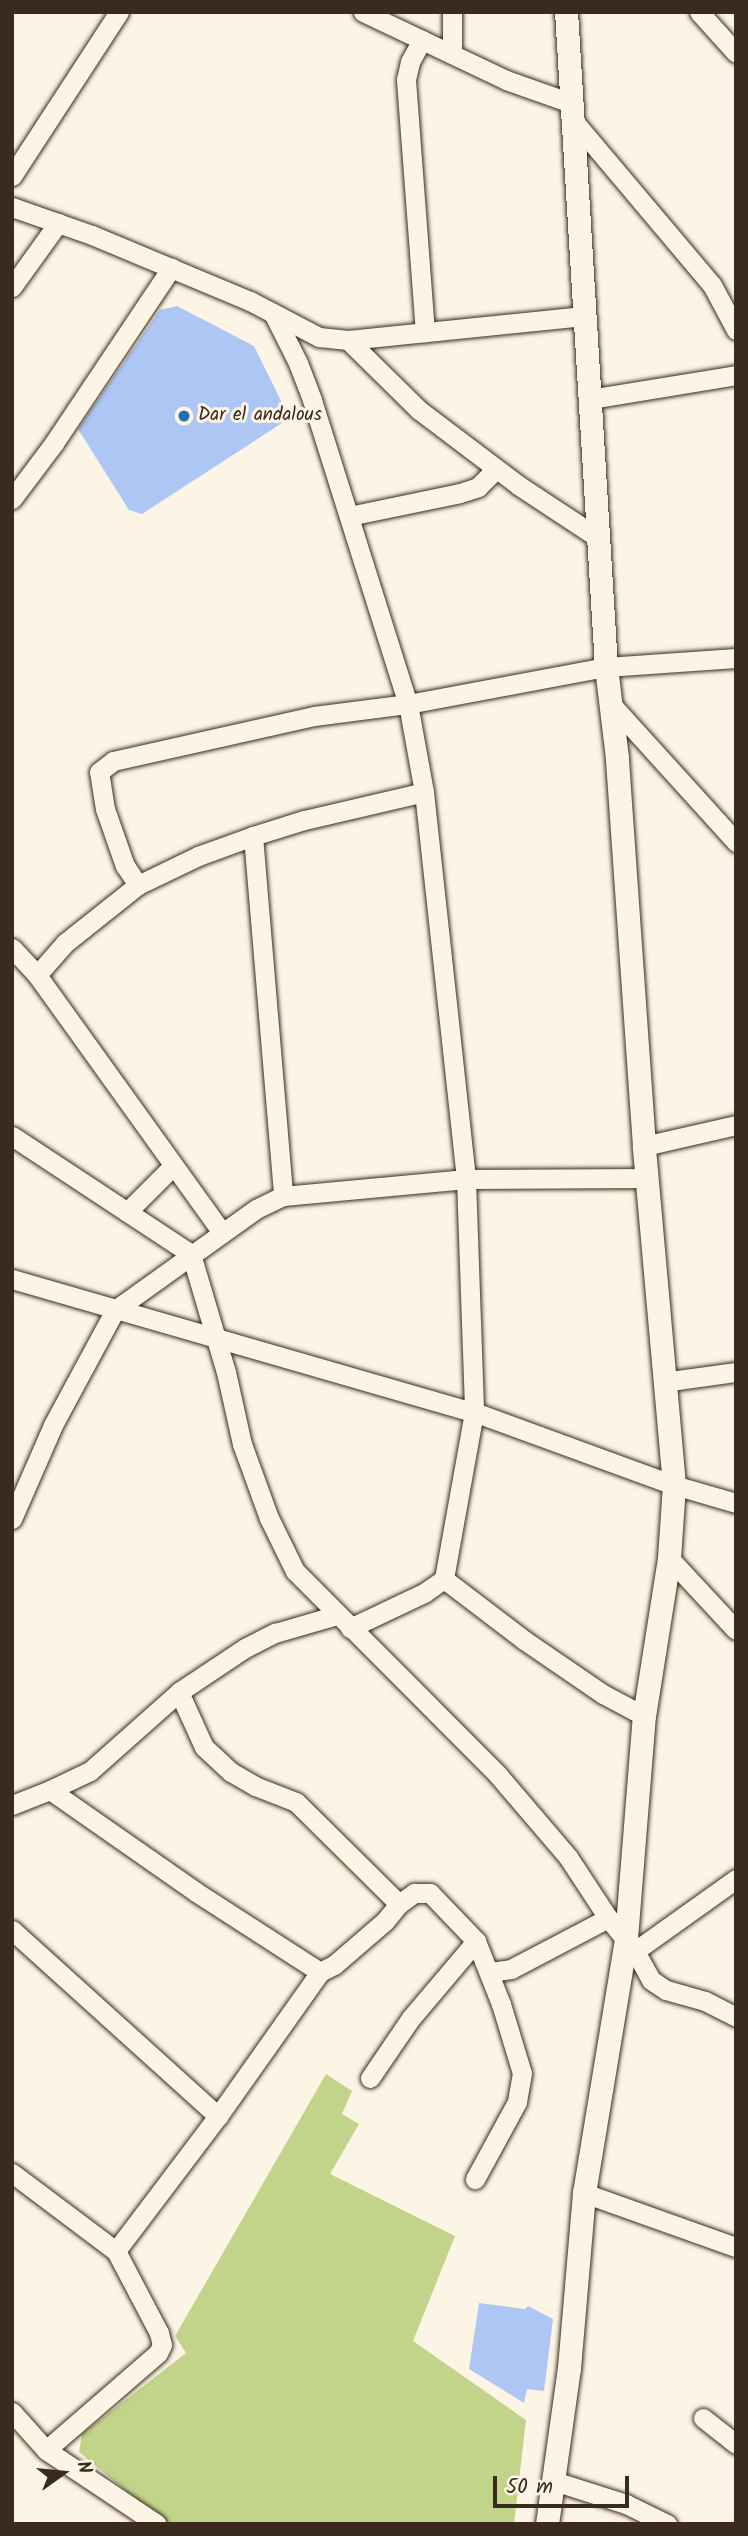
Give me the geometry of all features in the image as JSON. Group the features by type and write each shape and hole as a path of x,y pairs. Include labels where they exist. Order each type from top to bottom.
{"street":[{"path":"12,176 119,12"},
{"path":"363,12 571,111 712,285 736,330"},
{"path":"452,12 452,54"},
{"path":"547,2524 569,2368 584,2193 631,1944 644,1716 669,1558 674,1485 663,1382 606,667 566,12"},
{"path":"699,12 736,52"},
{"path":"422,40 410,62 406,80 425,332"},
{"path":"12,207 171,268 273,313 319,337 348,340 584,316"},
{"path":"12,287 58,223"},
{"path":"12,499 54,443 171,268"},
{"path":"12,1805 90,1771 179,1692 245,1648 275,1633 343,1621 424,1593 444,1579 474,1412 466,1179 424,792 408,704 303,375 273,313"},
{"path":"348,340 419,410 496,469 597,537"},
{"path":"590,399 736,375"},
{"path":"349,516 460,493 478,487 496,469"},
{"path":"138,885 125,866 105,809 99,772 113,761 314,716 408,704 606,667 736,658"},
{"path":"610,703 736,842"},
{"path":"37,975 65,943 138,885 198,856 304,820 424,792"},
{"path":"253,836 283,1196"},
{"path":"12,948 37,975 172,1167 222,1232"},
{"path":"644,1146 736,1125"},
{"path":"12,1136 191,1254 226,1372 242,1444 269,1518 295,1571 498,1775 568,1857 608,1918 631,1944 651,1980 658,1985 705,2001 736,2017"},
{"path":"127,1212 172,1167"},
{"path":"12,1519 53,1425 115,1310 222,1232 283,1196 466,1179 648,1178"},
{"path":"12,1279 474,1412 674,1485 736,1503"},
{"path":"663,1382 736,1372"},
{"path":"669,1558 736,1630"},
{"path":"444,1579 603,1694 644,1716"},
{"path":"179,1692 204,1747 231,1772 255,1786 296,1802 399,1904"},
{"path":"50,1790 196,1892 320,1972"},
{"path":"631,1944 736,1879"},
{"path":"116,2251 218,2116 320,1972 334,1965 385,1922 399,1904 414,1893 430,1893 476,1941 490,1972 522,2073 521,2090 475,2179"},
{"path":"490,1972 511,1969 608,1918"},
{"path":"12,1930 218,2116"},
{"path":"370,2078 411,2018 476,1941"},
{"path":"12,2173 116,2251 159,2333 162,2345 158,2353 46,2450"},
{"path":"584,2193 736,2247"},
{"path":"12,2412 46,2450 157,2524"},
{"path":"703,2418 736,2444"},
{"path":"554,2481 626,2504 667,2524"}],"green space":[{"path":"326,2074 352,2091 342,2114 359,2124 330,2174 455,2236 413,2341 526,2420 514,2524 167,2524 79,2452 82,2434 186,2353 175,2336"}],"building":[{"name":"Dar el andalous","path":"177,306 254,346 285,409 282,423 142,514 129,510 78,429 160,310"},
{"path":"479,2303 525,2309 528,2306 553,2319 544,2391 527,2389 524,2403 469,2369"}],"place":[{"name":"Dar el andalous","path":"184,416"}]}
